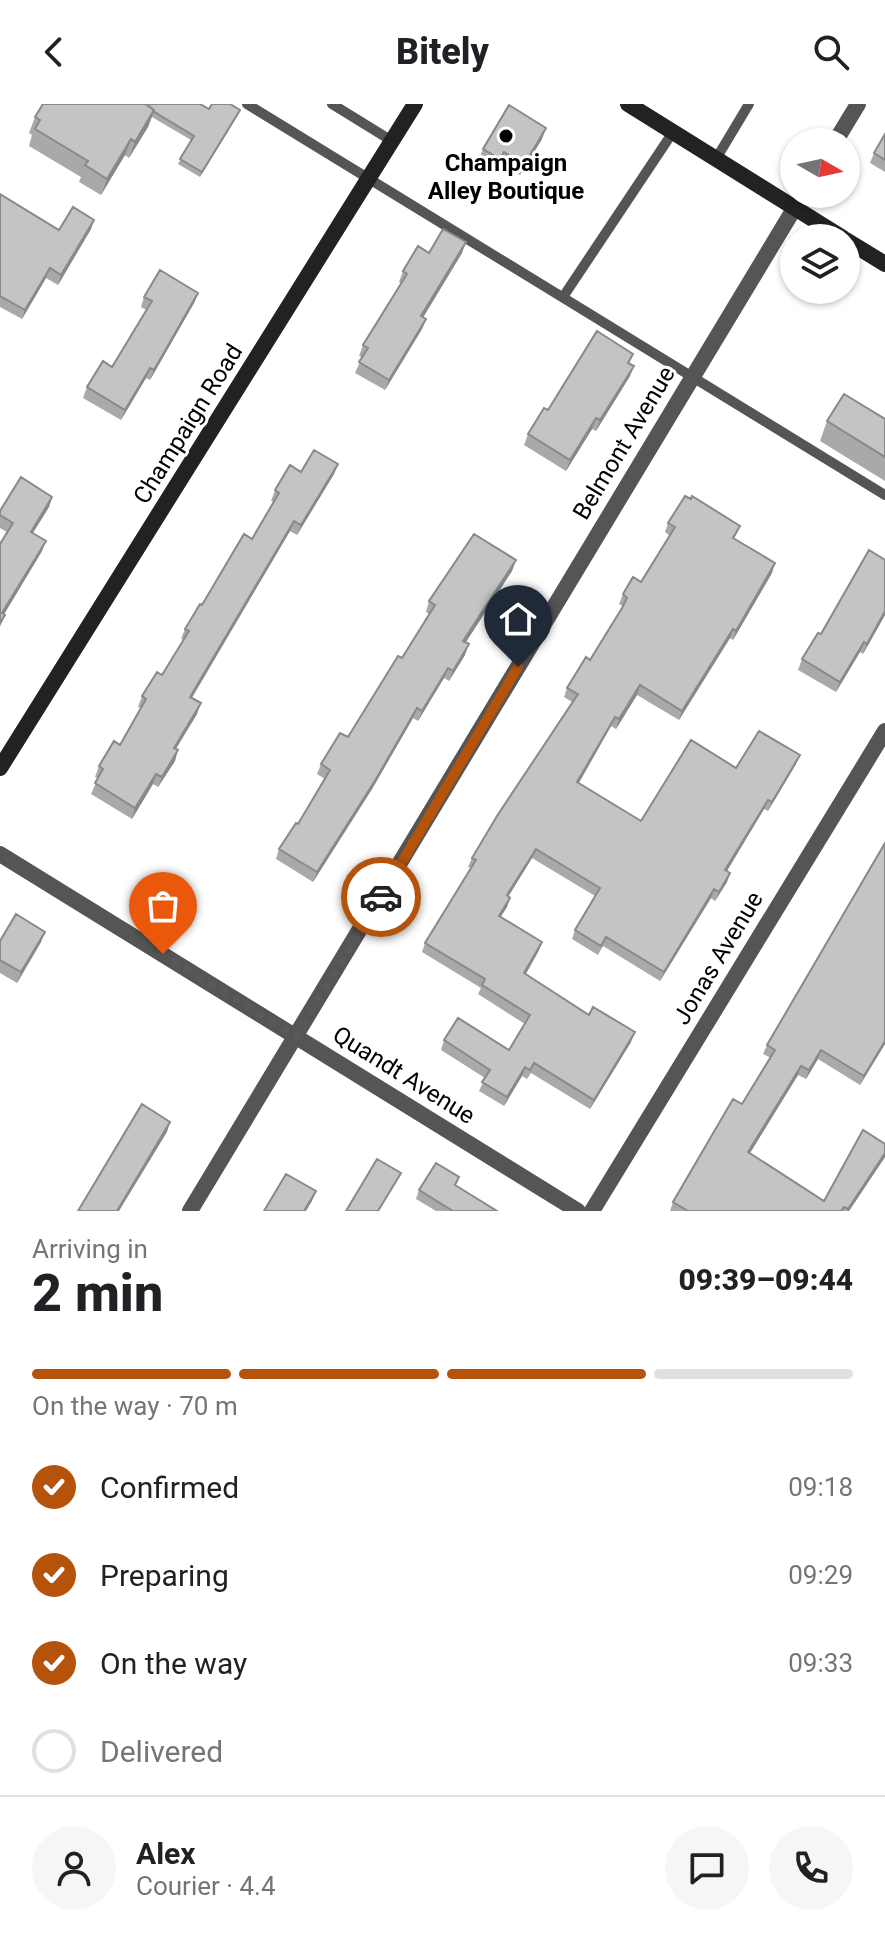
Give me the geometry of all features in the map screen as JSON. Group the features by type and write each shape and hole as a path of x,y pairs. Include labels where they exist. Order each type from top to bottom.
{"street":[{"name":"Champaign Road","path":"0,768 415,104"},
{"path":"628,104 653,111 673,132 716,159 780,192"},
{"path":"843,128 858,104"},
{"name":"Belmont Avenue","path":"190,1211 794,208"},
{"path":"806,208 826,224"},
{"path":"860,249 885,264"},
{"name":"Jonas Avenue","path":"592,1211 885,731"},
{"name":"Quandt Avenue","path":"0,854 578,1211"}],"lane":[{"path":"247,104 885,495"},
{"path":"332,104 392,141"},
{"path":"716,159 749,104"},
{"path":"563,297 673,132"}],"building":[{"path":"43,104 145,104 154,110 135,142 131,139 107,179 85,165 88,161 35,129 40,120 35,117"},
{"path":"146,104 200,104 209,109 212,104 230,104 240,110 202,172 180,159 194,136"},
{"path":"509,105 546,128 524,165 504,152 500,159 483,149"},
{"path":"885,134 885,160 874,153"},
{"path":"0,194 59,230 73,207 94,220 61,275 50,268 25,310 0,296"},
{"path":"443,229 466,242 421,316 426,319 389,380 359,362 368,348 363,345 407,274 403,271 418,246 429,253"},
{"path":"160,270 198,293 154,370 150,368 125,410 87,387 103,361 112,367 152,301 144,297"},
{"path":"597,331 633,354 628,363 634,366 570,460 528,434 544,408 548,410"},
{"path":"844,394 885,419 885,457 827,421"},
{"path":"314,450 338,464 301,525 294,521 190,697 201,703 174,748 178,750 162,777 156,774 135,808 95,783 103,769 99,766 114,741 120,745 146,699 142,696 157,672 162,675 189,631 185,629 244,534 252,539 279,493 275,490 290,465 301,472"},
{"path":"21,477 52,497 31,532 46,541 2,613 5,615 0,623 0,544 13,523 0,515 0,511"},
{"path":"685,496 691,499 692,496 740,526 733,538 775,563 736,631 733,629 682,711 640,685 619,719 615,717 577,782 641,821 691,740 736,768 759,731 800,755 725,870 730,873 719,892 714,889 664,972 606,937 601,946 575,930 600,888 536,849 507,895 510,898 499,916 542,942 524,973 589,1015 593,1007 635,1032 594,1100 534,1063 530,1070 525,1067 507,1097 482,1082 490,1070 444,1040 458,1018 509,1050 530,1015 482,985 485,979 425,943 476,860 472,858 497,816 578,694 567,688 586,657 590,660 622,608 627,598 623,594 633,577 641,582 675,527 668,523"},
{"path":"474,534 516,560 463,641 469,644 453,671 448,668 422,711 417,708 317,872 279,849 298,824 330,770 321,764 340,733 348,737 398,656 402,658 435,605 429,601"},
{"path":"869,550 885,560 885,611 867,644 864,642 840,682 802,659 818,633 821,634"},
{"path":"885,843 885,1041 864,1076 821,1050 809,1070 801,1066 748,1152 824,1201 863,1130 885,1144 885,1153 848,1209 688,1211 673,1202 733,1099 742,1104 775,1050 767,1045"},
{"path":"16,914 45,932 21,972 0,960 0,941"},
{"path":"142,1104 170,1122 117,1211 78,1211"},
{"path":"377,1159 401,1173 378,1211 346,1211"},
{"path":"436,1163 459,1177 455,1185 497,1211 453,1211 419,1190"},
{"path":"286,1174 316,1191 304,1211 264,1211"}],"way so far":[{"path":"163,954 296,1037 381,897"}],"place":[{"name":"Champaign Alley Boutique","path":"506,136"}],"route":[{"path":"381,897 518,667"}]}
